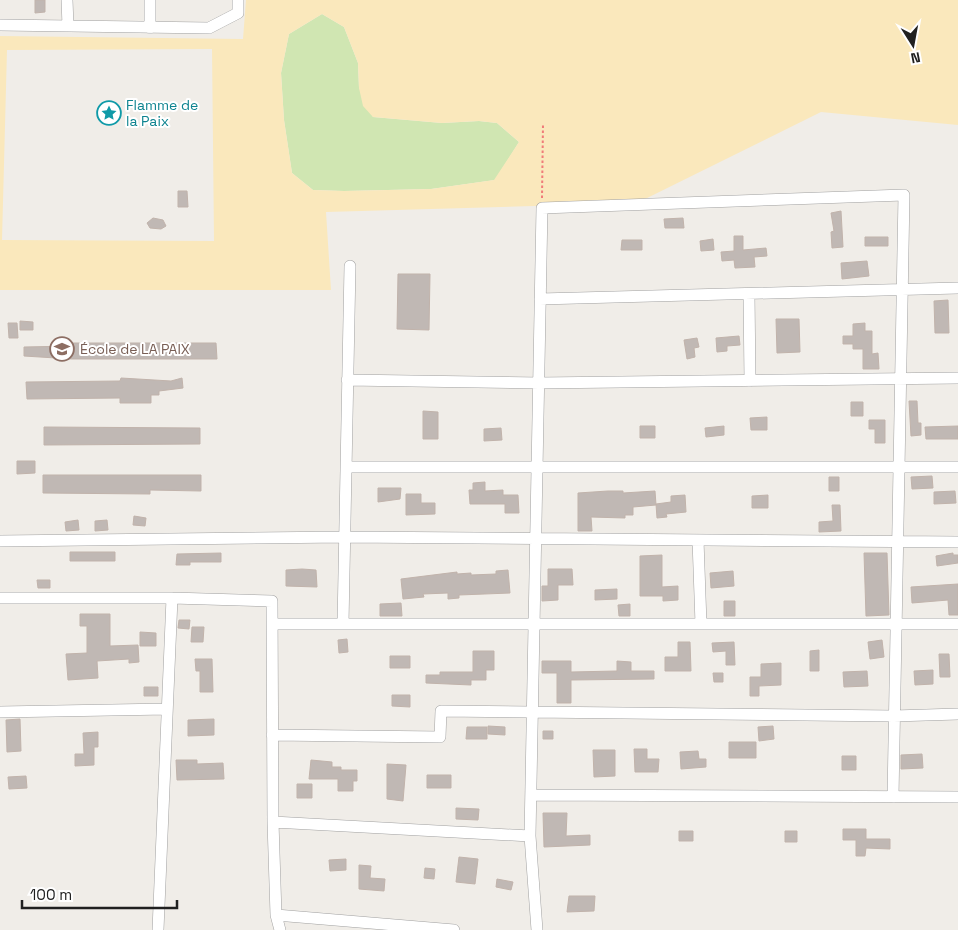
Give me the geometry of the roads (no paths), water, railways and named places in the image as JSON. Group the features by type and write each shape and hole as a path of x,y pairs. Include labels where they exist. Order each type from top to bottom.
{"street":[{"path":"67,0 68,26"},
{"path":"150,0 150,28"},
{"path":"0,25 209,28 238,13 238,0"},
{"path":"537,930 530,836 542,208 904,195 893,797"},
{"path":"343,624 350,266"},
{"path":"540,299 958,288"},
{"path":"749,294 750,381"},
{"path":"347,380 538,384 958,378"},
{"path":"346,467 958,467"},
{"path":"0,540 344,538 958,542"},
{"path":"698,540 700,624"},
{"path":"0,598 172,598 272,601 272,822 276,915 280,930"},
{"path":"158,930 172,598"},
{"path":"272,624 958,624"},
{"path":"0,712 167,709"},
{"path":"272,735 440,737 441,710 894,716 958,714"},
{"path":"531,795 958,797"},
{"path":"272,822 530,836"},
{"path":"276,915 454,930"}],"place":[{"name":"Flamme de la Paix","path":"109,113"},
{"name":"École de LA PAIX","path":"62,349"}]}
